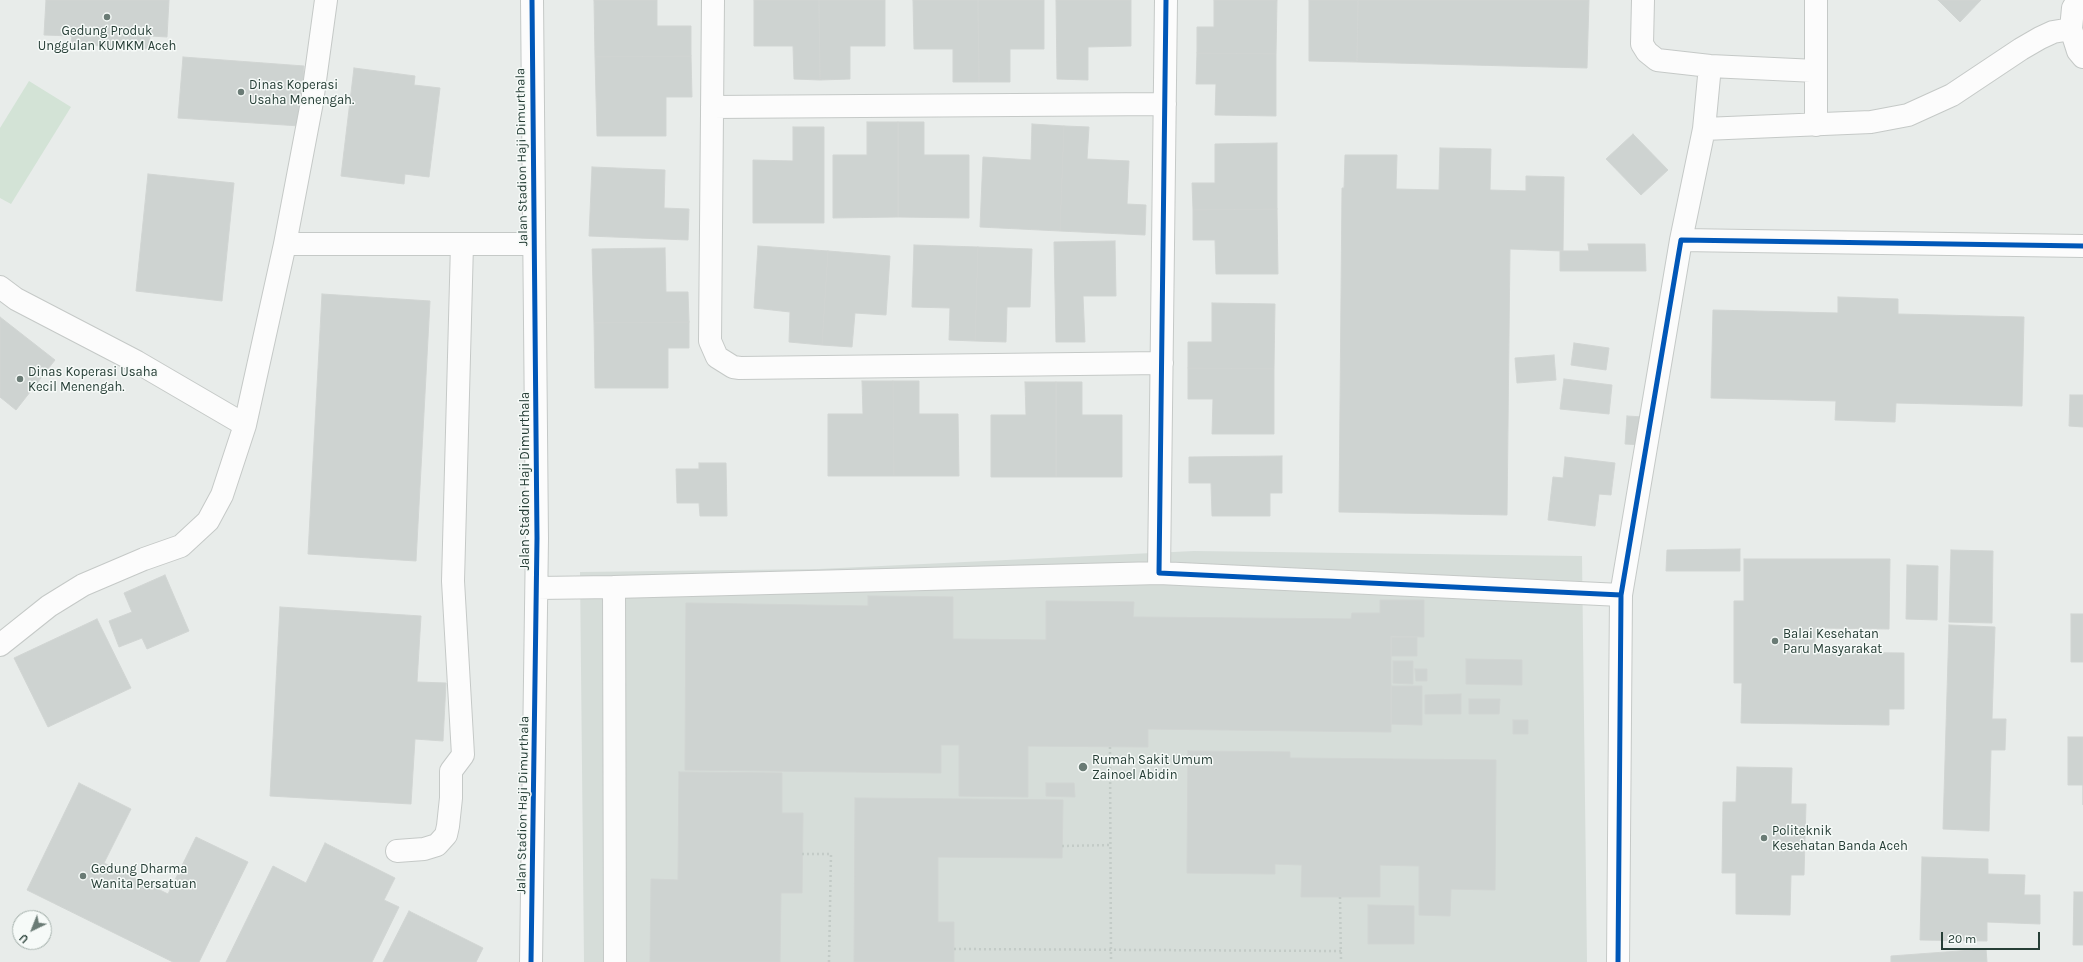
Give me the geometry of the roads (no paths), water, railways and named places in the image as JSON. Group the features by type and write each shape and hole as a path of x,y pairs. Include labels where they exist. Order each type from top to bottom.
{"street":[{"path":"0,645 49,606 83,585 144,559 181,546 192,538 208,521 222,495 245,425 285,244 312,102 326,0"},
{"name":"Jalan Stadion Haji Dimurthala","path":"531,962 537,588 532,0"},
{"path":"713,0 710,341 717,357 733,367 1162,363"},
{"path":"1159,573 1166,0"},
{"path":"1643,0 1642,44 1647,52 1657,60 1710,66 1816,71"},
{"path":"1816,0 1816,125"},
{"path":"2078,0 2073,8 2071,29 2078,51 2083,57"},
{"path":"1704,129 1871,122 1908,115 1952,95 2040,38 2053,32 2071,29"},
{"path":"1618,962 1622,595 1681,240 1704,129 1710,66"},
{"path":"712,107 1165,104"},
{"path":"1681,240 2083,246"},
{"path":"285,244 534,244"},
{"path":"397,851 424,849 437,845 446,835 451,798 451,771 463,755 453,581 462,244"},
{"path":"0,287 16,299 137,362 245,425"},
{"path":"537,588 1159,573 1622,595"},
{"path":"614,587 615,962"}],"place":[{"name":"Gedung Produk Unggulan KUMKM Aceh","path":"107,17"},
{"name":"Dinas Koperasi Usaha Menengah.","path":"241,92"},
{"name":"Dinas Koperasi Usaha Kecil Menengah.","path":"20,379"},
{"name":"Balai Kesehatan Paru Masyarakat","path":"1775,641"},
{"name":"Rumah Sakit Umum Zainoel Abidin","path":"1083,767"},
{"name":"Politeknik Kesehatan Banda Aceh","path":"1764,838"},
{"name":"Gedung Dharma Wanita Persatuan","path":"83,876"}]}
